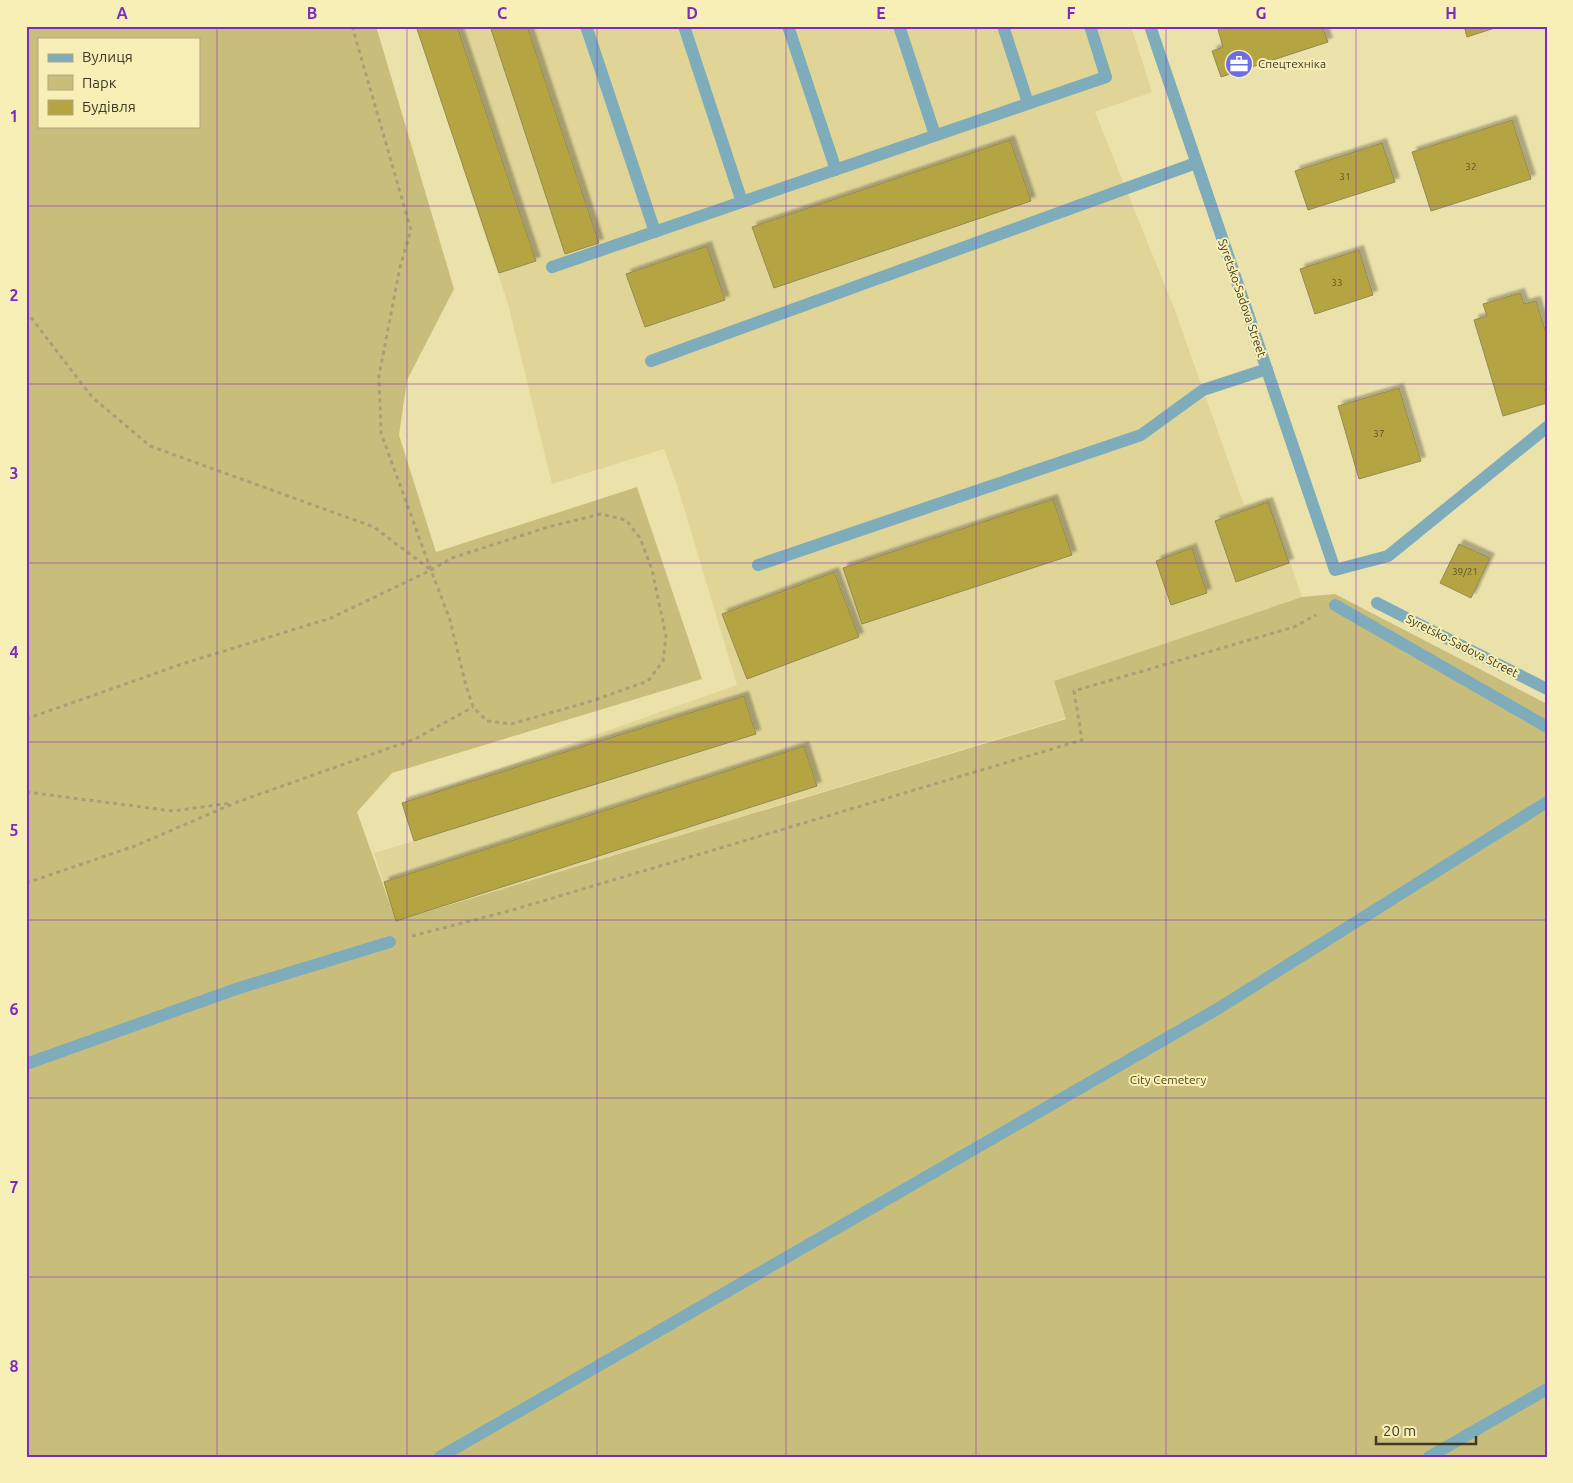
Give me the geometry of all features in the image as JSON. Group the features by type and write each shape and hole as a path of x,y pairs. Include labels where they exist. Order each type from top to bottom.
{"street":[{"path":"586,26 655,232"},
{"path":"684,26 742,202"},
{"path":"788,26 836,170"},
{"path":"898,26 935,135"},
{"path":"1003,26 1028,104"},
{"path":"552,267 1106,77 1090,26"},
{"name":"Syretsko-Sadova Street","path":"1150,26 1335,570 1388,556 1547,427"},
{"path":"651,362 1196,163"},
{"path":"758,565 1141,435 1203,390 1267,369"},
{"name":"Syretsko-Sadova Street","path":"1377,603 1547,689"},
{"path":"1335,605 1547,727"},
{"path":"440,1457 1219,1008 1547,802"},
{"path":"26,1064 239,988 390,942"},
{"path":"1429,1457 1547,1389"}],"path":[{"path":"26,719 185,663 330,618 431,570 452,558 548,527 601,514 626,520 640,538 652,570 666,636 663,661 648,681 592,701 511,724 487,721 474,707 465,682 450,620 431,570 381,433 379,376 400,267 411,230 352,26"},
{"path":"26,312 92,397 150,446 374,527 431,570"},
{"path":"390,942 519,908 1082,740 1074,691 1294,626 1335,605"},
{"path":"26,883 135,846 237,802 415,739 474,707"},
{"path":"26,792 173,811 237,802"}],"shaded area":[{"path":"416,26 1131,26 1152,92 1095,112 1174,308 1244,505 1268,497 1302,597 1055,681 1066,718 396,921 374,853 414,841 402,803 737,685 678,488 664,449 552,484 508,304"}],"green space":[{"name":"City Cemetery","path":"26,26 376,26 454,289 407,380 399,435 436,552 637,487 702,679 392,773 357,812 396,921 1066,719 1054,681 1302,597 1335,594 1547,704 1547,1457 26,1457"}],"building":[{"path":"416,26 457,26 536,261 499,273"},
{"path":"490,26 527,26 599,243 565,254"},
{"name":"Спецтехніка","path":"1217,26 1322,26 1328,42 1221,77 1212,51 1223,47"},
{"path":"1464,26 1501,26 1467,37"},
{"path":"1512,120 1531,179 1431,211 1412,152"},
{"path":"1010,140 1031,201 774,288 752,227"},
{"path":"1382,143 1395,182 1308,210 1295,171"},
{"path":"707,246 725,300 645,327 626,274"},
{"path":"1359,250 1373,295 1315,314 1300,269"},
{"path":"1520,293 1524,304 1536,301 1547,336 1547,389 1545,389 1547,403 1503,416 1474,320 1487,316 1483,304"},
{"path":"1399,388 1421,461 1359,479 1338,406"},
{"path":"1053,499 1072,555 862,624 843,568"},
{"path":"1268,502 1289,563 1236,582 1215,521"},
{"path":"1459,544 1490,558 1471,598 1440,583"},
{"path":"1192,548 1207,593 1171,605 1156,561"},
{"path":"834,572 859,637 747,679 722,614"},
{"path":"744,696 756,734 414,841 402,803"},
{"path":"804,746 817,786 396,921 384,882"}],"place":[{"name":"Спецтехніка","path":"1239,64"}]}
